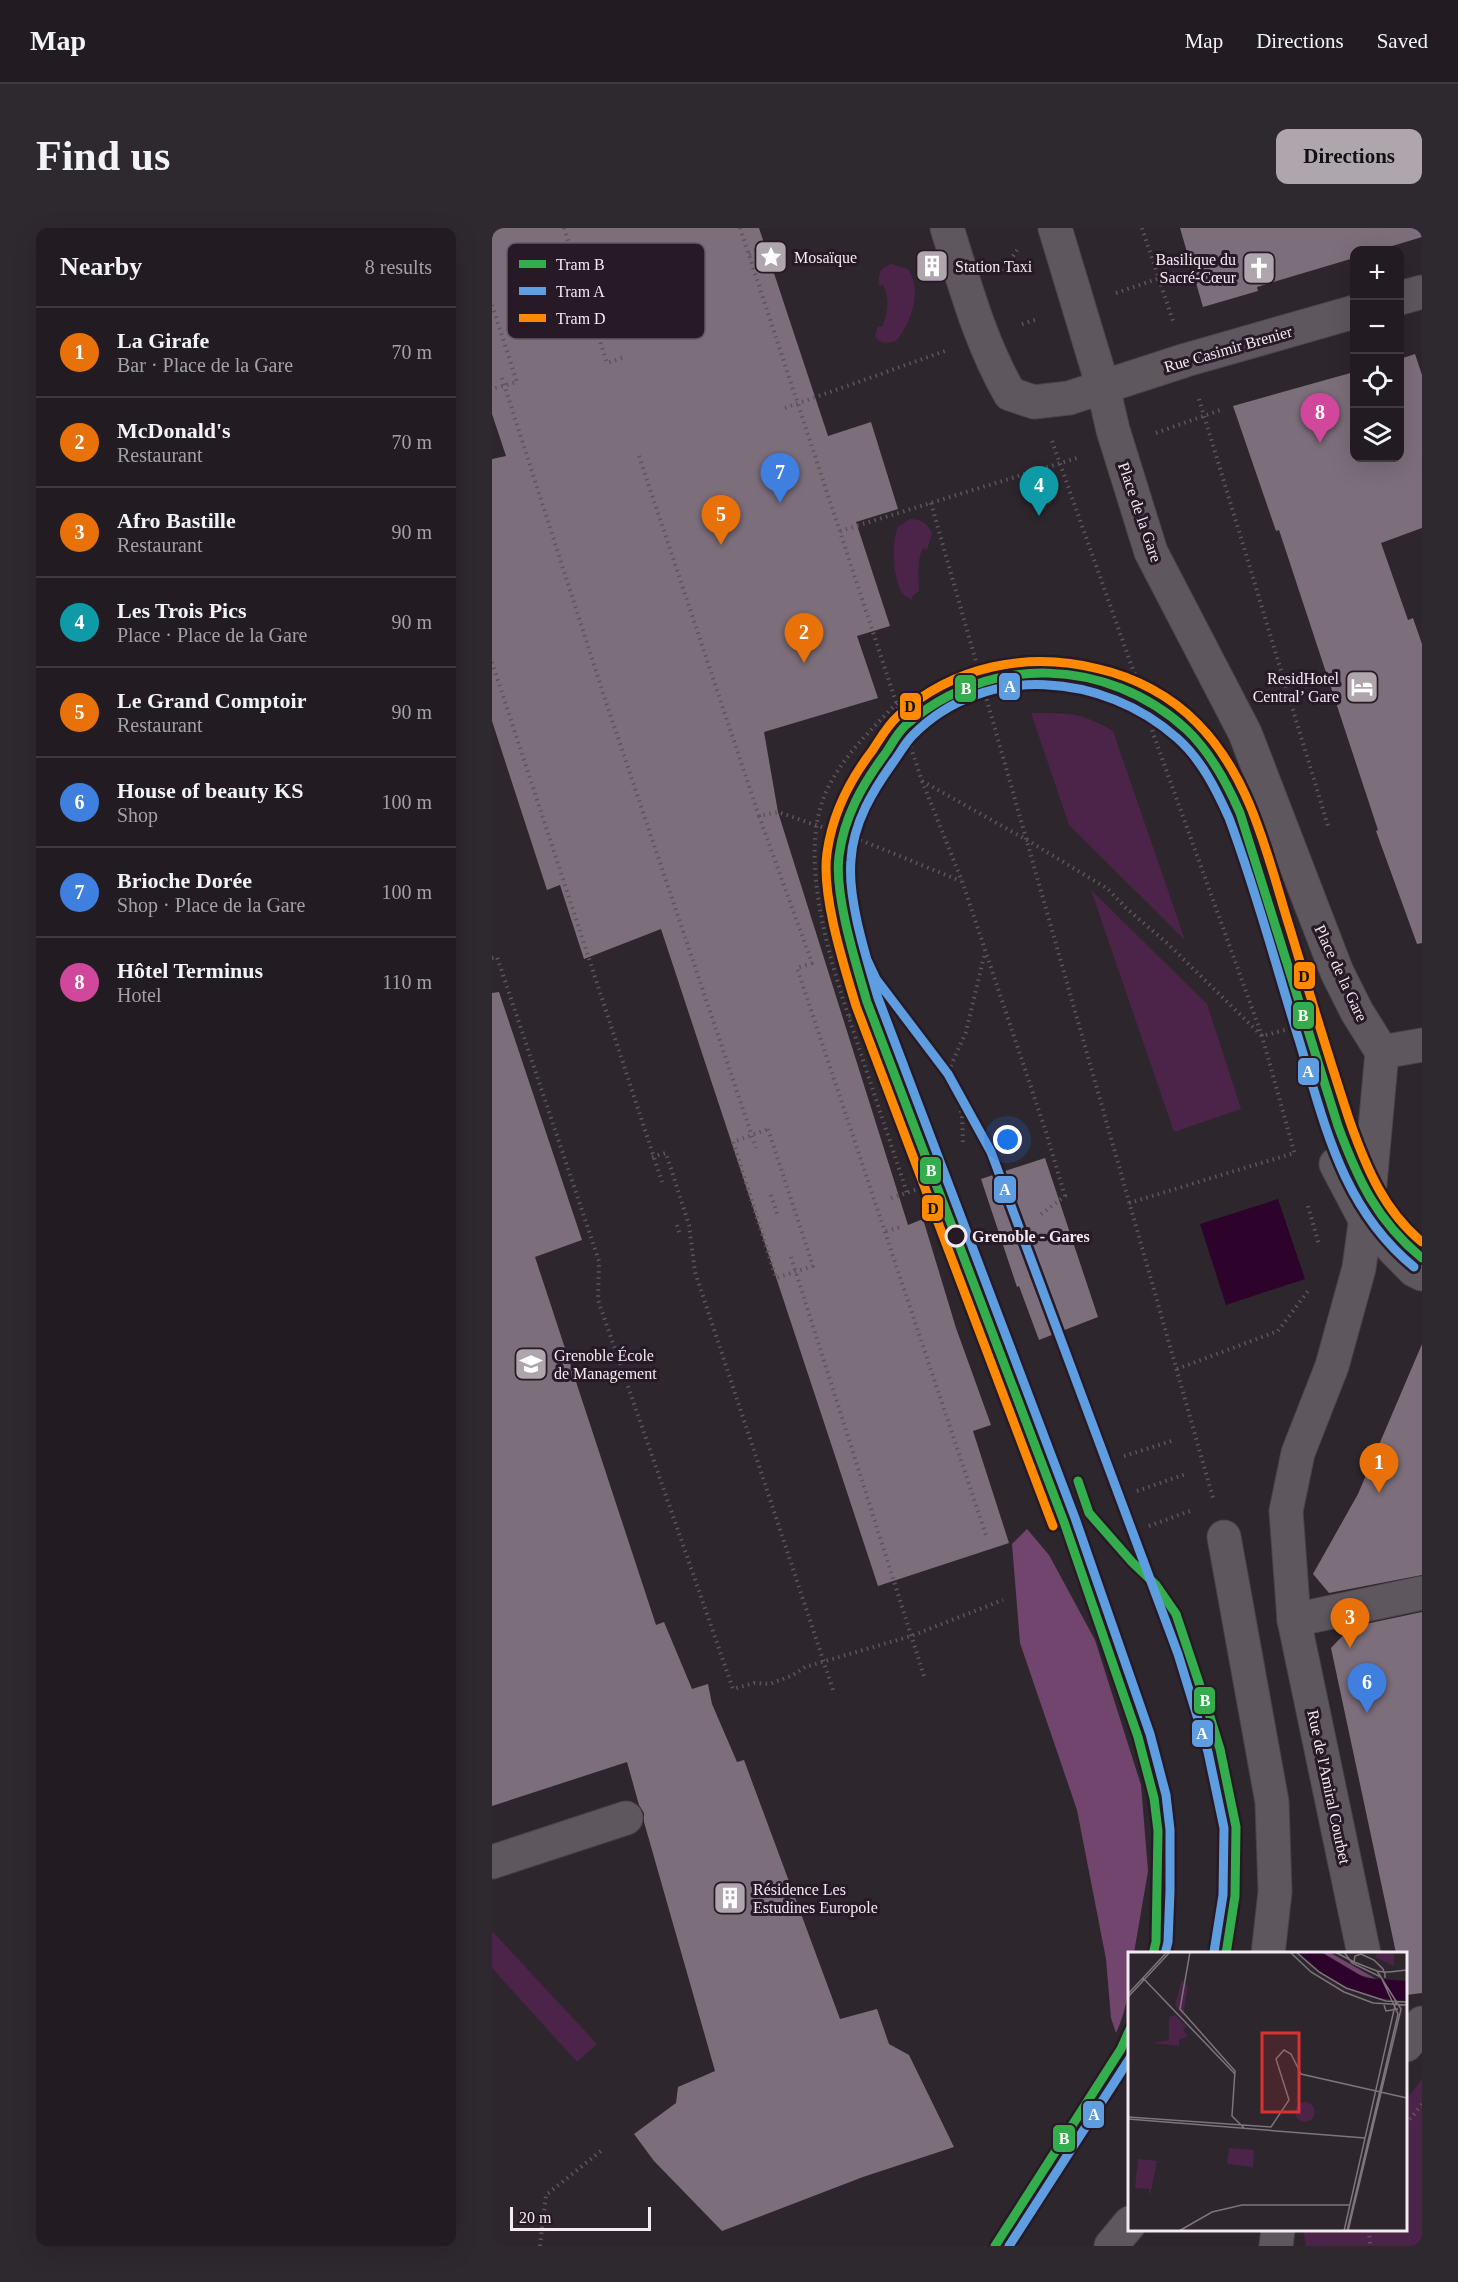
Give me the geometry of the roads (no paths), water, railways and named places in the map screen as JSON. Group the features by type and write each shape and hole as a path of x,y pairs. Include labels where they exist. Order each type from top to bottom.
{"street":[{"name":"Rue Casimir Brenier","path":"947,228 982,338 994,366 1011,394 1034,402 1070,398 1186,360 1350,313"},
{"name":"Place de la Gare","path":"1055,228 1151,552 1245,733 1337,972 1357,1012 1382,1052"},
{"path":"1404,297 1422,292"},
{"path":"1422,1045 1382,1052 1366,1221 1354,1287 1332,1366 1299,1453 1286,1511 1294,1620 1422,1593"},
{"path":"1336,1164 1366,1221 1414,1270 1422,1275"},
{"path":"1220,1523 1272,1802 1275,1892 1268,1952"},
{"name":"Rue de l'Amiral Courbet","path":"1294,1620 1364,1952"},
{"path":"492,1862 626,1818"},
{"path":"1407,2044 1422,2023"},
{"path":"1111,2246 1128,2225"},
{"path":"1276,2246 1278,2231"}],"tram line":[{"name":"D","path":"1053,1526 856,1006 830,909 827,889 827,853 837,812 856,774 887,728 919,699 967,674 992,667 1018,663 1072,664 1099,669 1139,682 1176,704 1197,723 1232,769 1256,821 1350,1122 1370,1172 1397,1216 1422,1242"},
{"name":"B","path":"1154,1952 1156,1942 1158,1831 1154,1798 1138,1737 1064,1522 867,1002 843,909 838,872 845,828 855,802 869,778 906,725 938,702 973,685 1010,676 1048,673 1085,677 1121,688 1156,706 1187,730 1204,748 1218,769 1240,813 1338,1126 1353,1164 1381,1214 1406,1244 1422,1258"},
{"name":"A","path":"1166,1952 1170,1891 1170,1830 1166,1795 1150,1734 1075,1518 878,998 855,911 851,860 860,820 886,772 913,735 942,712 974,696 1009,687 1045,685 1080,689 1115,700 1148,716 1186,746 1219,796 1239,845 1318,1103 1339,1163 1369,1219 1389,1244 1414,1267"},
{"name":"A","path":"868,962 876,979 948,1074 991,1152 1178,1654 1208,1752 1224,1828 1223,1895 1214,1952"},
{"name":"B","path":"1078,1481 1089,1513 1132,1562 1156,1585 1176,1614 1208,1710 1220,1749 1236,1827 1235,1896 1226,1952"},
{"name":"B","path":"995,2246 1121,2049 1128,2033"},
{"name":"A","path":"1009,2246 1128,2061"}],"place":[{"name":"Mosaïque","path":"771,257"},
{"name":"Station Taxi","path":"932,266"},
{"name":"Basilique du Sacré-Cœur","path":"1259,268"},
{"name":"Hôtel Terminus","path":"1320,443"},
{"name":"Brioche Dorée","path":"780,503"},
{"name":"Les Trois Pics","path":"1039,516"},
{"name":"Le Grand Comptoir","path":"721,545"},
{"name":"McDonald's","path":"804,663"},
{"name":"ResidHotel Central’ Gare","path":"1362,687"},
{"name":"Grenoble - Gares","path":"956,1236"},
{"name":"Grenoble École de Management","path":"531,1364"},
{"name":"La Girafe","path":"1379,1493"},
{"name":"Afro Bastille","path":"1350,1648"},
{"name":"House of beauty KS","path":"1367,1713"},
{"name":"Résidence Les Estudines Europole","path":"730,1898"}]}
